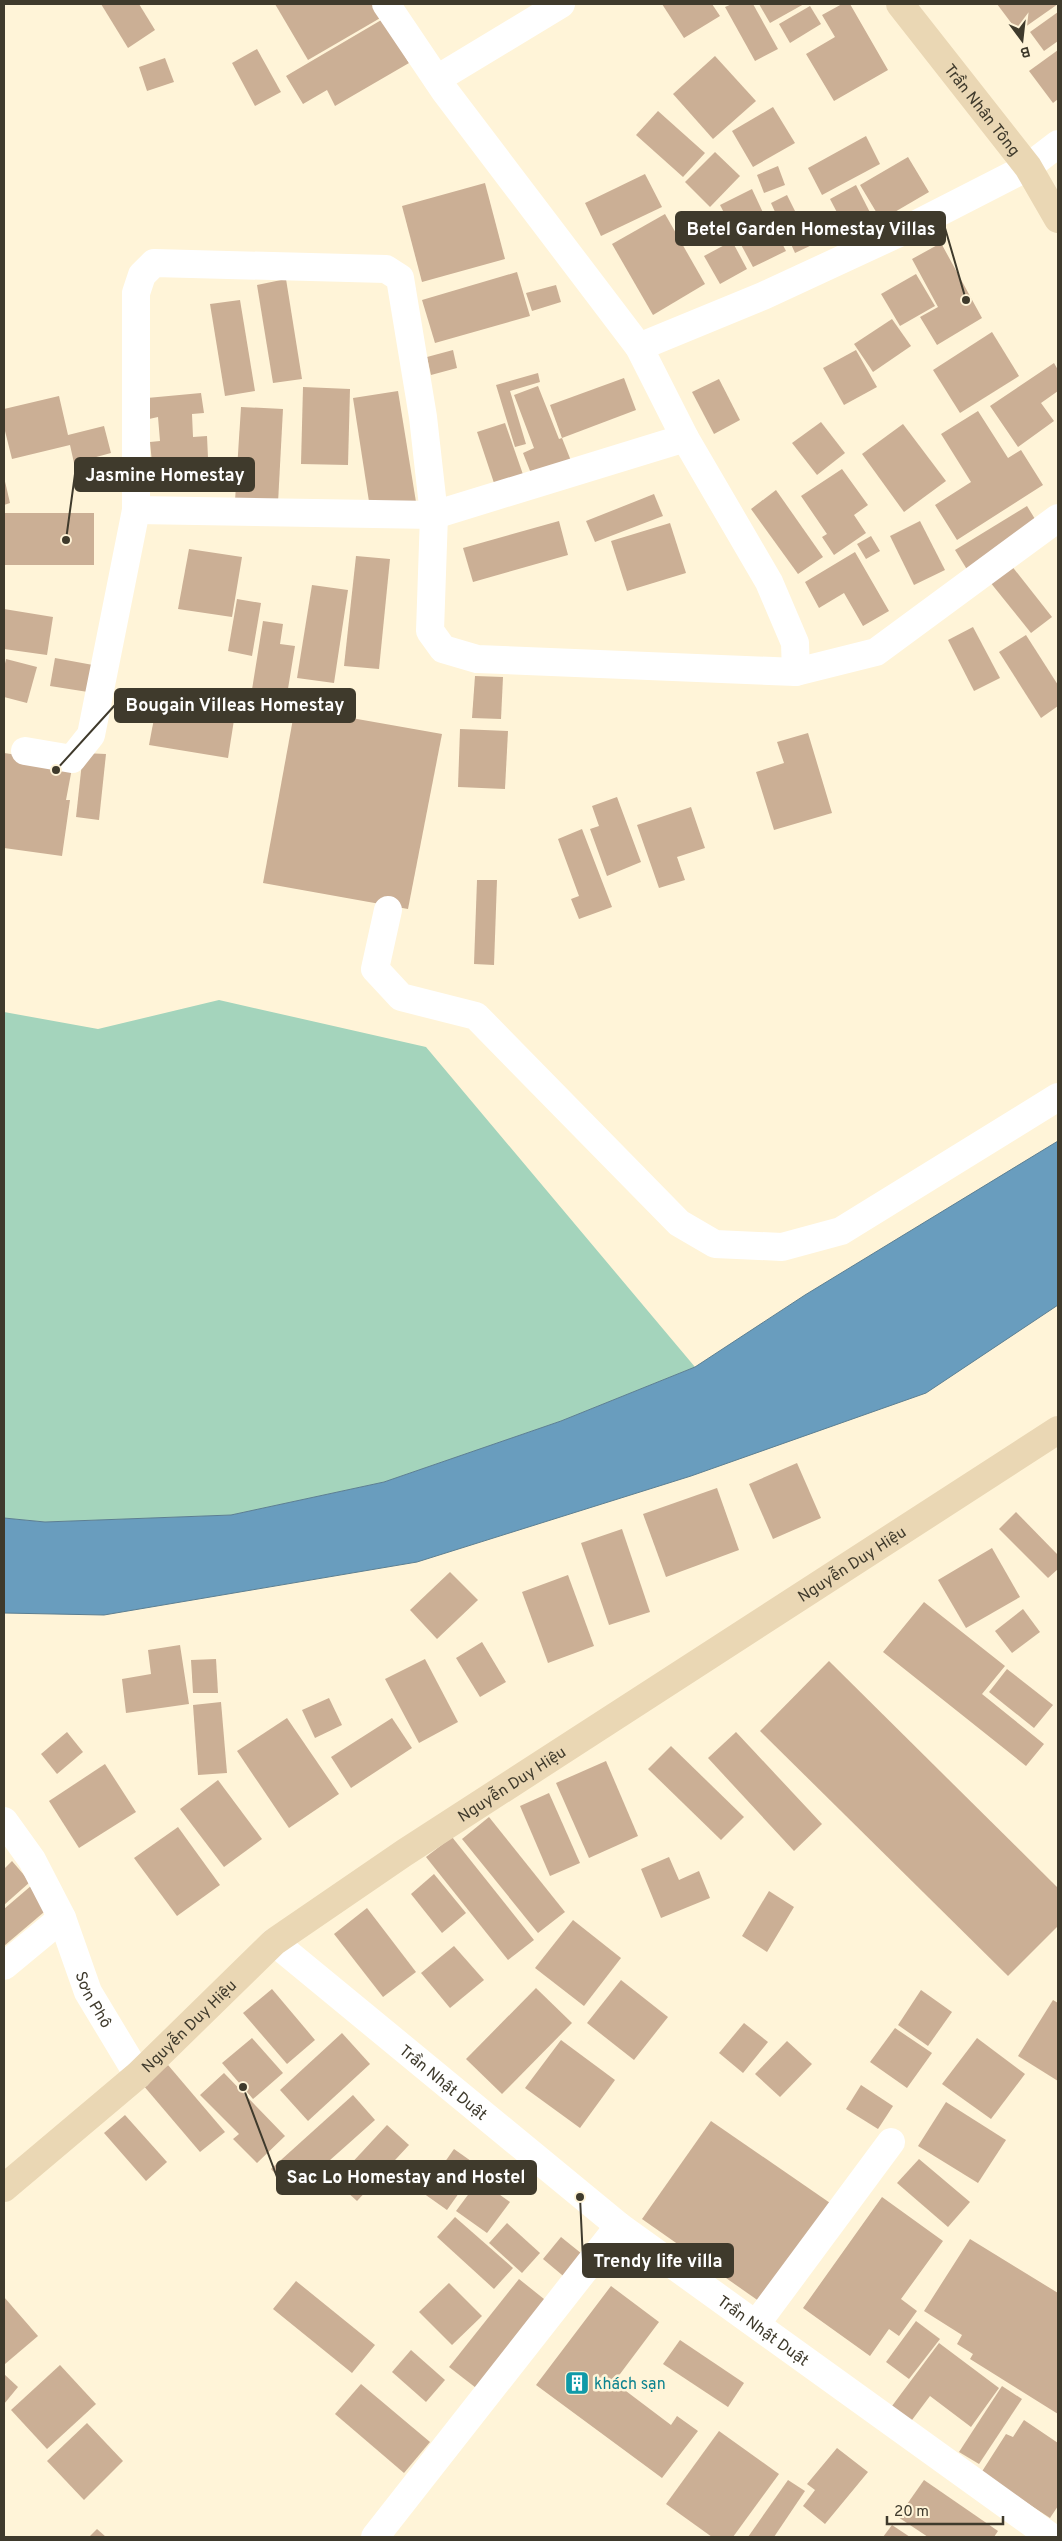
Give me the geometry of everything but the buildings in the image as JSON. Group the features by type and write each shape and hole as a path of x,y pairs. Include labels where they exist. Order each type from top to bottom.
{"main road":[{"name":"Trần Nhân Tông","path":"900,4 1028,168 1058,219"},
{"name":"Nguyễn Duy Hiệu","path":"4,2188 138,2075 274,1942 404,1853 1058,1430"}],"street":[{"path":"386,4 437,79 639,347 685,438 768,582 795,643 796,672"},
{"path":"437,79 561,4"},
{"path":"639,347 772,292 899,233 1028,168 1058,144"},
{"path":"25,751 72,759 91,735 136,510 136,293 142,275 154,263 386,269 400,278 423,416 434,516 430,631 443,649 477,659 796,672 876,652 1058,518"},
{"path":"136,510 434,516 685,438"},
{"path":"388,910 374,969 401,997 476,1016 679,1223 715,1244 782,1247 841,1231 1058,1097"},
{"name":"Sơn Phô","path":"4,1821 32,1860 62,1918 88,1992 138,2075"},
{"path":"4,1966 62,1918"},
{"name":"Trần Nhật Duật","path":"274,1942 619,2226 757,2323 1051,2537"},
{"path":"757,2323 891,2142"},
{"path":"375,2537 619,2226"}],"green space":[{"path":"219,1000 426,1047 695,1367 561,1421 384,1482 231,1515 45,1522 4,1518 4,1012 98,1029"}],"water":[{"path":"1058,1141 1058,1305 926,1393 691,1476 417,1562 104,1615 4,1613 4,1518 45,1522 231,1515 384,1482 561,1421 695,1367 805,1295"}],"place":[{"name":"Betel Garden Homestay Villas","path":"966,300"},
{"name":"Jasmine Homestay","path":"66,540"},
{"name":"Bougain Villeas Homestay","path":"56,770"},
{"name":"Sac Lo Homestay and Hostel","path":"243,2087"},
{"name":"Trendy life villa","path":"580,2197"},
{"name":"khách sạn","path":"577,2383"}]}
